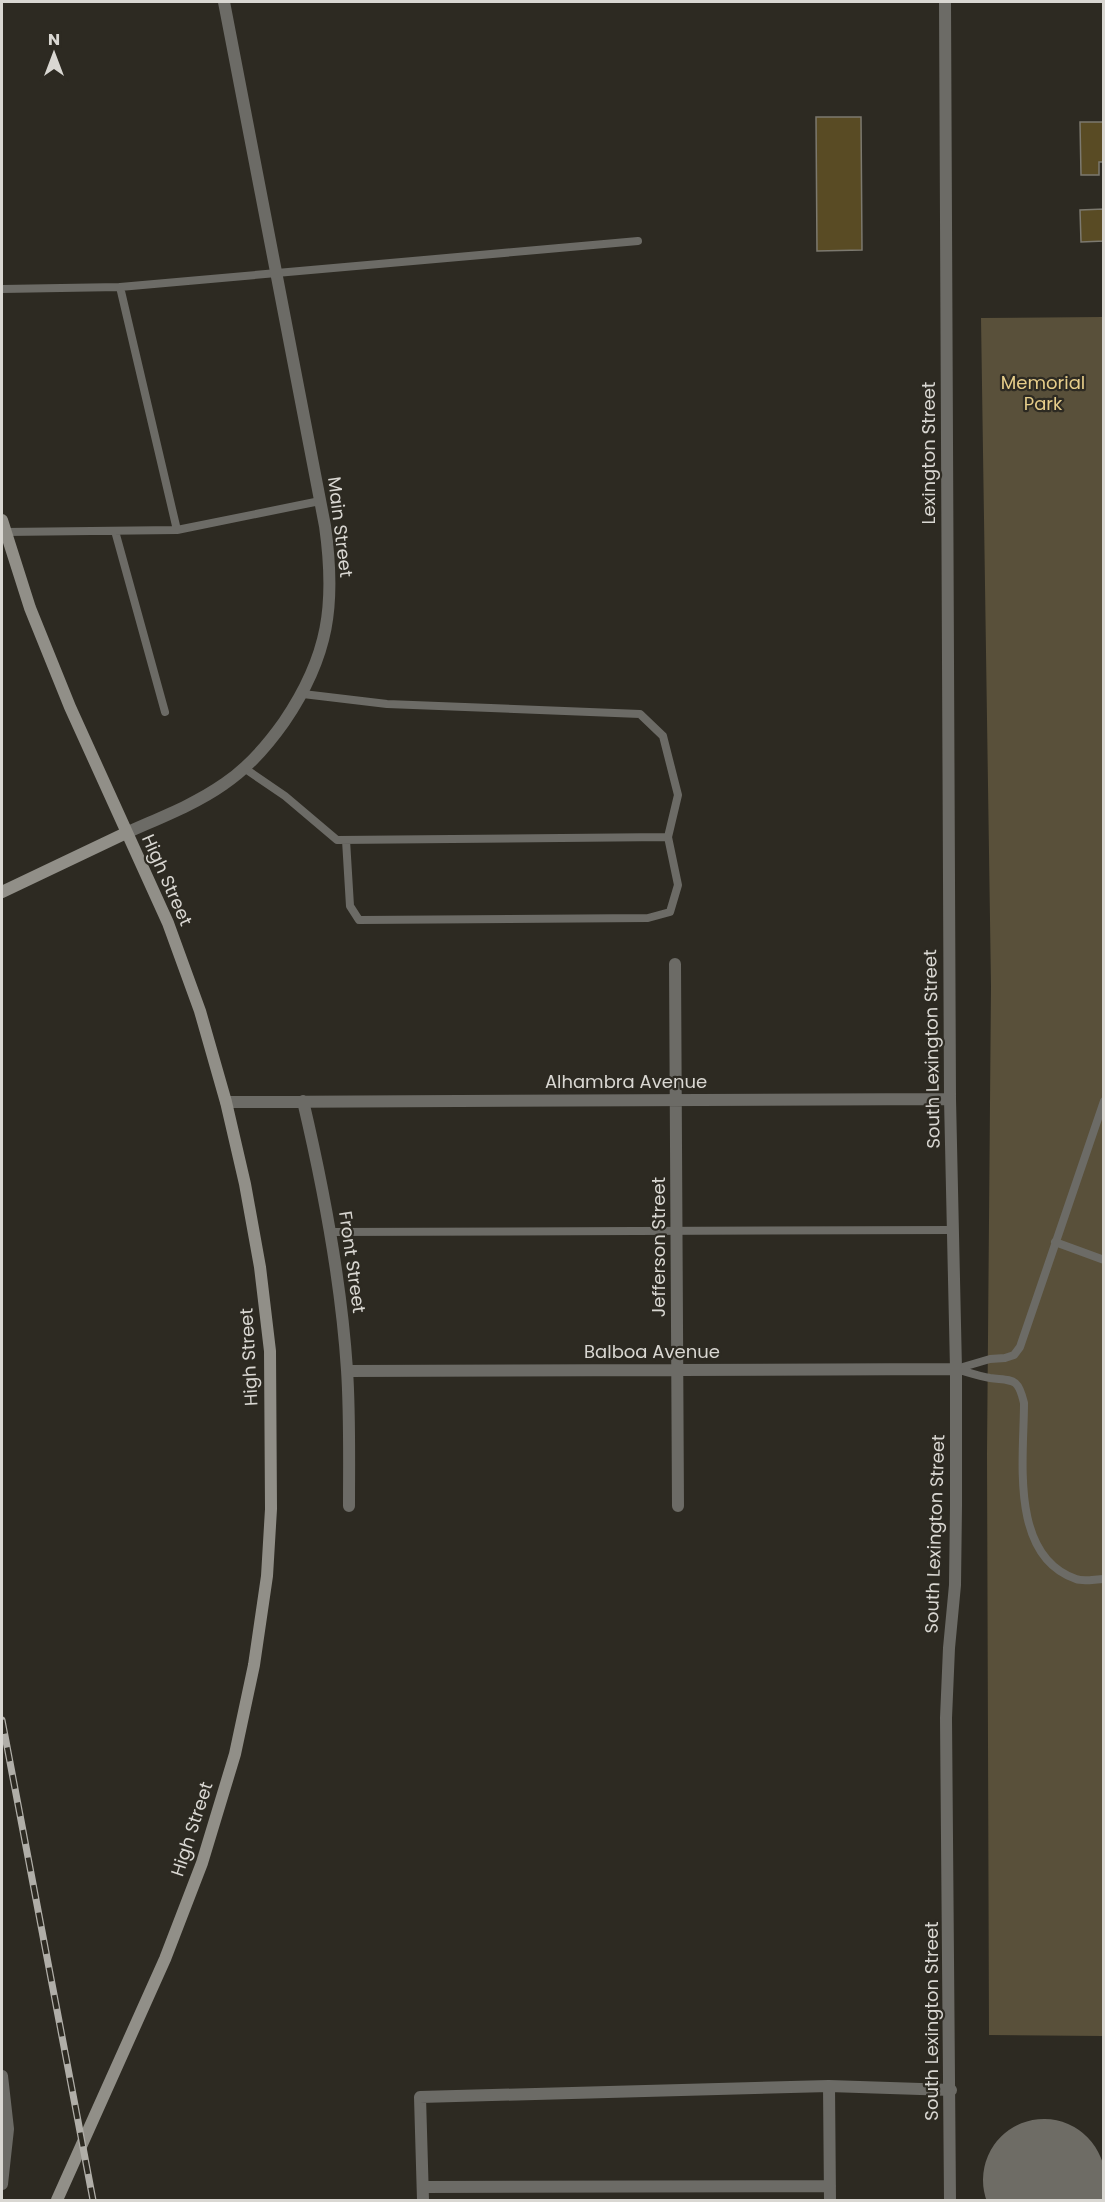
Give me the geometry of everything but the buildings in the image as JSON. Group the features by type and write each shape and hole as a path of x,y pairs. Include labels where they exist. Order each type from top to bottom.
{"main road":[{"name":"High Street","path":"3,526 30,608 126,834 168,923 200,1011 226,1102 245,1184 260,1267 270,1351 271,1509 267,1576 254,1665 235,1754 202,1863 165,1959 57,2200"},
{"name":"Main Street","path":"2,892 126,834"}],"street":[{"name":"Main Street","path":"126,834 207,796 244,768 273,737 303,694 320,650 328,613 327,547 320,501 224,2"},
{"name":"Lexington Street","path":"945,2 949,905"},
{"name":"South Lexington Street","path":"949,905 950,1099 956,1369 955,1585 946,1718 951,2090 950,2200"},
{"name":"Jefferson Street","path":"675,964 678,1506"},
{"name":"Alhambra Avenue","path":"303,1101 950,1099"},
{"path":"226,1102 303,1101"},
{"name":"Front Street","path":"303,1101 324,1190 338,1280 347,1371 349,1506"},
{"name":"Balboa Avenue","path":"347,1371 956,1369"},
{"path":"2,2076 8,2129 2,2184"},
{"path":"423,2200 420,2097 829,2086 951,2090"},
{"path":"829,2086 830,2200"},
{"path":"423,2187 830,2186"}],"lane":[{"path":"2,290 120,287 638,241"},
{"path":"120,287 177,530"},
{"path":"3,526 115,531 177,530 320,501"},
{"path":"115,531 165,712"},
{"path":"303,694 387,704 640,714 663,736 678,795 668,837 678,885 670,912 648,918 359,920 350,906 346,840"},
{"path":"244,768 285,796 337,840 668,837"},
{"path":"956,1369 1014,1355 1020,1347 1104,1101"},
{"path":"331,1232 953,1230"},
{"path":"1055,1242 1104,1260"},
{"path":"956,1369 990,1378 1011,1379 1021,1389 1024,1403 1024,1493 1026,1518 1030,1532 1046,1558 1060,1571 1078,1580 1104,1579"}],"green space":[{"name":"Memorial Park","path":"1103,317 1103,2036 989,2035 987,1454 991,986 981,318"}],"runway":[{"path":"1044,2180 1052,2200"}],"railway":[{"path":"2,1720 93,2200"}]}
